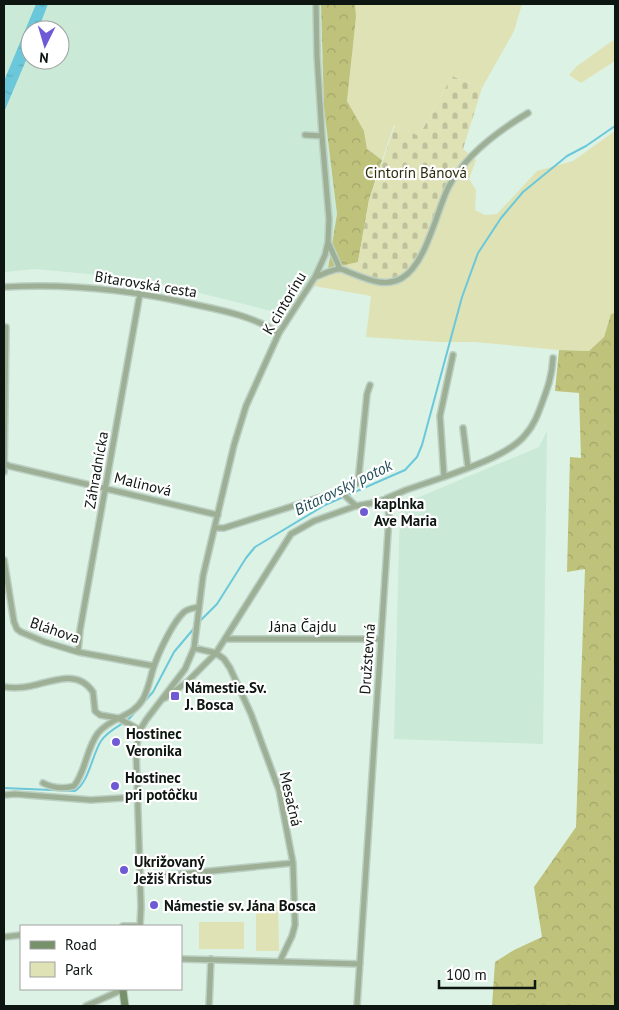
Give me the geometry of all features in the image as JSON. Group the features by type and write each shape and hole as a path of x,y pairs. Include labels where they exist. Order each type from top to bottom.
{"street":[{"name":"K cintorínu","path":"198,607 203,576 234,445 246,406 280,332 314,277 325,255 328,242 329,219 317,56 316,4"},
{"path":"314,277 340,269 375,282 401,279 411,271 420,259 448,187 462,166 488,142 528,113"},
{"path":"305,135 322,136"},
{"path":"328,242 340,269"},
{"name":"Bitarovská cesta","path":"4,287 71,287 140,293 213,308 261,322 280,332"},
{"name":"Záhradnícka","path":"78,652 140,293"},
{"path":"4,472 6,327"},
{"path":"444,477 440,416 453,355"},
{"path":"159,703 187,682 216,652 291,534 314,521 354,504 378,502 468,468 512,447 526,435 535,422 552,376 553,358"},
{"path":"215,528 224,528 355,485 360,479 366,394 370,386"},
{"path":"463,428 468,468"},
{"name":"Malinová","path":"4,463 9,466 218,515"},
{"path":"340,491 354,504"},
{"name":"Družstevná","path":"357,1006 389,517 387,498"},
{"name":"Bláhova","path":"4,560 14,622 17,629 32,638 78,652 154,666"},
{"path":"43,783 50,786 74,786 79,780 88,754 98,734 110,722 136,710 144,697 165,639 185,611 198,607 194,648 185,669 140,730 136,749 140,878 139,925"},
{"name":"Jána Čajdu","path":"225,639 381,639"},
{"path":"194,648 216,652"},
{"name":"Mesačná","path":"216,652 230,668 251,714 270,762 278,790 293,863 295,925 280,961"},
{"path":"4,687 32,686 64,677 78,680 94,692 94,711 120,719 140,730"},
{"path":"4,795 15,794 91,800 138,797"},
{"path":"140,878 293,863"},
{"path":"4,937 20,935"},
{"path":"182,959 360,964"},
{"path":"209,1006 211,959"},
{"path":"86,1006 123,990 125,1006"}],"shaded area":[{"path":"4,4 321,4 324,108 337,214 328,269 292,316 142,279 35,269 4,272"},
{"path":"547,431 543,744 394,739 400,505 539,447"}],"green space":[{"path":"321,4 355,4 356,17 347,101 364,131 367,149 382,160 369,200 358,262 328,269 337,214 324,108"},
{"path":"355,4 522,4 514,31 482,88 452,76 419,136 394,125 382,160 367,149 364,131 347,101 356,17"},
{"path":"615,39 615,61 581,83 569,75 577,66"},
{"name":"Cintorín Bánová","path":"452,76 482,88 463,149 461,163 443,195 418,257 404,274 390,279 374,278 361,274 363,263 358,262 369,200 395,125 419,136"},
{"path":"615,131 615,313 611,314 604,337 589,351 475,342 440,342 366,337 371,296 314,286 328,269 358,262 364,263 443,195 461,163 463,149 476,160 469,179 476,190 475,210 485,215 497,214 537,171 573,161"},
{"path":"615,313 615,1006 492,1006 495,962 514,950 542,937 534,887 576,827 585,569 567,572 570,457 581,458 579,393 555,391 559,350 589,351 604,337 611,314"},
{"path":"256,904 278,904 279,951 256,951"},
{"path":"199,922 244,922 244,949 199,949"}],"water":[{"path":"36,4 48,4 42,20 29,20"},
{"path":"20,42 20,70 22,70 4,112 4,81"}],"waterway":[{"name":"Bitarovský potok","path":"199,622 217,604 255,547 325,505 405,470 417,457 422,445 462,297 478,253 501,218 523,192 567,156 586,146 615,126"},
{"name":"Bitarovský potok","path":"127,721 153,692 174,652 196,626"},
{"name":"Bitarovský potok","path":"4,788 75,791 84,781 103,738 123,723"}],"place":[{"name":"kaplnka Ave Maria","path":"364,512"},
{"name":"Námestie.Sv. J. Bosca","path":"175,696"},
{"name":"Hostinec Veronika","path":"116,742"},
{"name":"Hostinec pri potôčku","path":"115,786"},
{"name":"Ukrižovaný Ježiš Kristus","path":"124,870"},
{"name":"Námestie sv. Jána Bosca","path":"154,905"}]}
